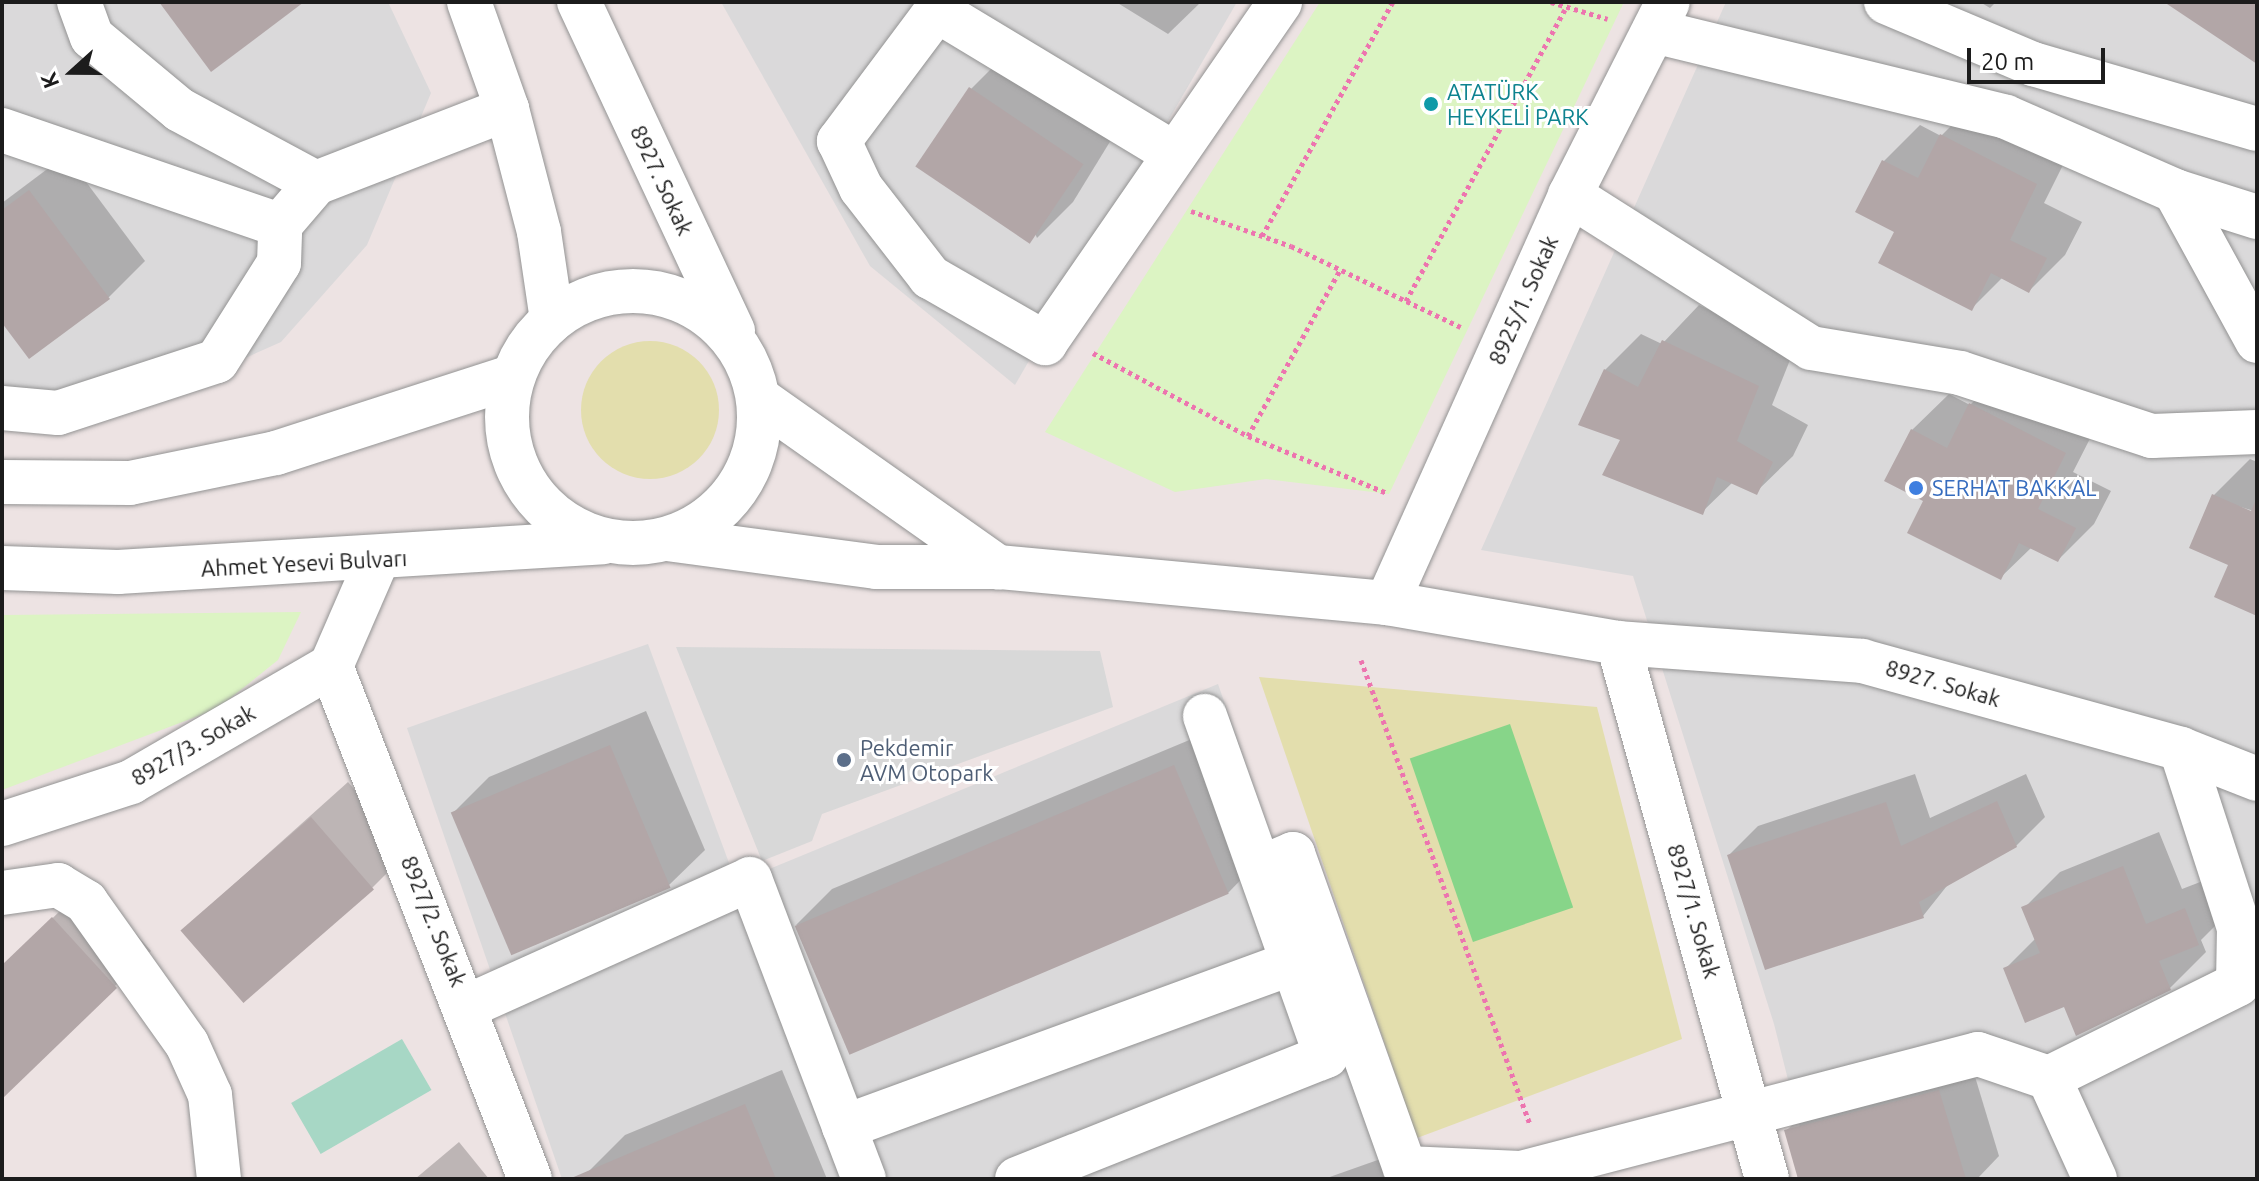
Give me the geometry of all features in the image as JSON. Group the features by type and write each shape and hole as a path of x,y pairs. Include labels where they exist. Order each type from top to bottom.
{"street":[{"path":"79,2 92,37 180,110 316,183"},
{"path":"469,2 507,109 539,232 552,320"},
{"name":"8927. Sokak","path":"579,2 752,378"},
{"path":"1175,154 939,6 839,141 861,188 930,277 1045,343 1280,2"},
{"path":"1886,2 2033,64 2257,129"},
{"path":"1646,18 2006,117 2175,191 2257,217"},
{"name":"8925/1. Sokak","path":"1387,603 1646,18"},
{"path":"2,408 58,413 217,361 279,263 280,225 316,183 507,109"},
{"path":"2,130 280,225"},
{"path":"2175,191 2257,341"},
{"path":"1570,195 1811,348 1960,373 2152,436 2257,432"},
{"path":"752,378 758,439 744,478 720,510 667,539 605,542 565,525 526,484 512,460 505,417 512,377 532,338 552,320 603,292 646,290 687,301 721,325 752,378 998,567"},
{"path":"2,482 130,483 276,453 512,377"},
{"name":"8927. Sokak","path":"667,539 876,567 998,567 1387,603 1618,643 1862,661 2181,749 2257,779"},
{"name":"Ahmet Yesevi Bulvarı","path":"2,568 118,572 377,560 605,542"},
{"path":"331,666 377,560"},
{"name":"8927/1. Sokak","path":"1618,643 1767,1179"},
{"name":"8927/3. Sokak","path":"2,824 131,782 331,666"},
{"name":"8927/2. Sokak","path":"331,666 468,1006 530,1179"},
{"path":"1017,1179 1326,1056 1205,716"},
{"path":"1260,868 1293,854 1405,1168 1521,1173 1749,1108 1978,1054 2049,1078 2238,984 2239,928 2181,749"},
{"path":"468,1006 750,879 864,1179"},
{"path":"2,893 58,885 86,902 187,1044 210,1095 219,1179"},
{"path":"844,1127 1293,963"},
{"path":"2049,1078 2095,1179"}],"path":[{"path":"1262,236 1393,2"},
{"path":"1551,2 1565,9 1646,18"},
{"path":"1406,301 1565,9"},
{"path":"1175,205 1262,236 1469,330"},
{"path":"1248,436 1340,270"},
{"path":"1085,348 1248,436 1394,496"},
{"path":"1361,660 1545,1166"}],"shaded area":[{"path":"2,2 388,2 431,93 367,245 281,342 126,411 2,413"},
{"path":"721,2 1237,2 1015,385 870,266"},
{"path":"1320,2 1624,2 1389,494 1266,479 1175,492 1045,432"},
{"path":"1726,2 2257,2 2257,1179 1813,1179 1774,1024 1633,576 1481,550"},
{"path":"650,341 676,347 699,361 713,384 719,410 713,436 699,459 676,473 650,479 624,473 601,459 587,436 581,410 587,384 601,361 624,347"},
{"path":"301,612 278,660 217,709 2,790 2,615"},
{"path":"648,644 846,1179 562,1179 407,728"},
{"name":"Pekdemir AVM Otopark","path":"676,647 1100,651 1113,707 822,814 812,841 762,861"},
{"path":"1259,677 1597,707 1682,1039 1417,1138"},
{"path":"1218,684 1390,1179 881,1179 762,872"},
{"path":"402,1039 432,1090 321,1154 291,1103"}],"green space":[{"path":"1510,724 1573,907 1473,942 1410,759"}],"building":[{"path":"159,2 304,2 211,72"},
{"path":"2164,2 2257,2 2257,64"},
{"path":"969,87 1083,164 1030,244 915,167"},
{"path":"1940,134 2037,184 2010,240 2047,258 2029,293 1991,273 1972,311 1878,263 1894,232 1855,212 1882,160 1918,178"},
{"path":"29,190 110,299 29,359 2,323 2,210"},
{"path":"1662,340 1759,386 1737,441 1773,462 1757,495 1717,477 1703,515 1602,475 1620,440 1578,425 1604,369 1638,387"},
{"path":"1969,403 2066,453 2038,509 2076,528 2058,562 2019,543 2001,580 1907,533 1923,501 1884,481 1911,429 1947,448"},
{"path":"2212,494 2251,511 2257,497 2257,616 2214,597 2228,565 2189,548"},
{"path":"610,745 671,888 511,955 451,813"},
{"path":"1174,765 1229,894 849,1055 795,926"},
{"path":"1997,801 2017,847 1919,902 1924,918 1765,970 1727,855 1886,802 1901,846"},
{"path":"311,817 374,889 243,1003 180,930"},
{"path":"2123,866 2146,924 2185,908 2199,945 2159,961 2171,990 2076,1036 2064,1007 2025,1023 2003,968 2040,953 2021,907"},
{"path":"52,917 117,988 2,1099 2,965"},
{"path":"1939,1090 1966,1179 1798,1179 1784,1130"},
{"path":"745,1104 776,1179 569,1179"}],"place":[{"name":"ATATÜRK HEYKELİ PARK","path":"1431,104"},
{"name":"SERHAT BAKKAL","path":"1916,488"},
{"name":"Pekdemir AVM Otopark","path":"844,760"}]}
